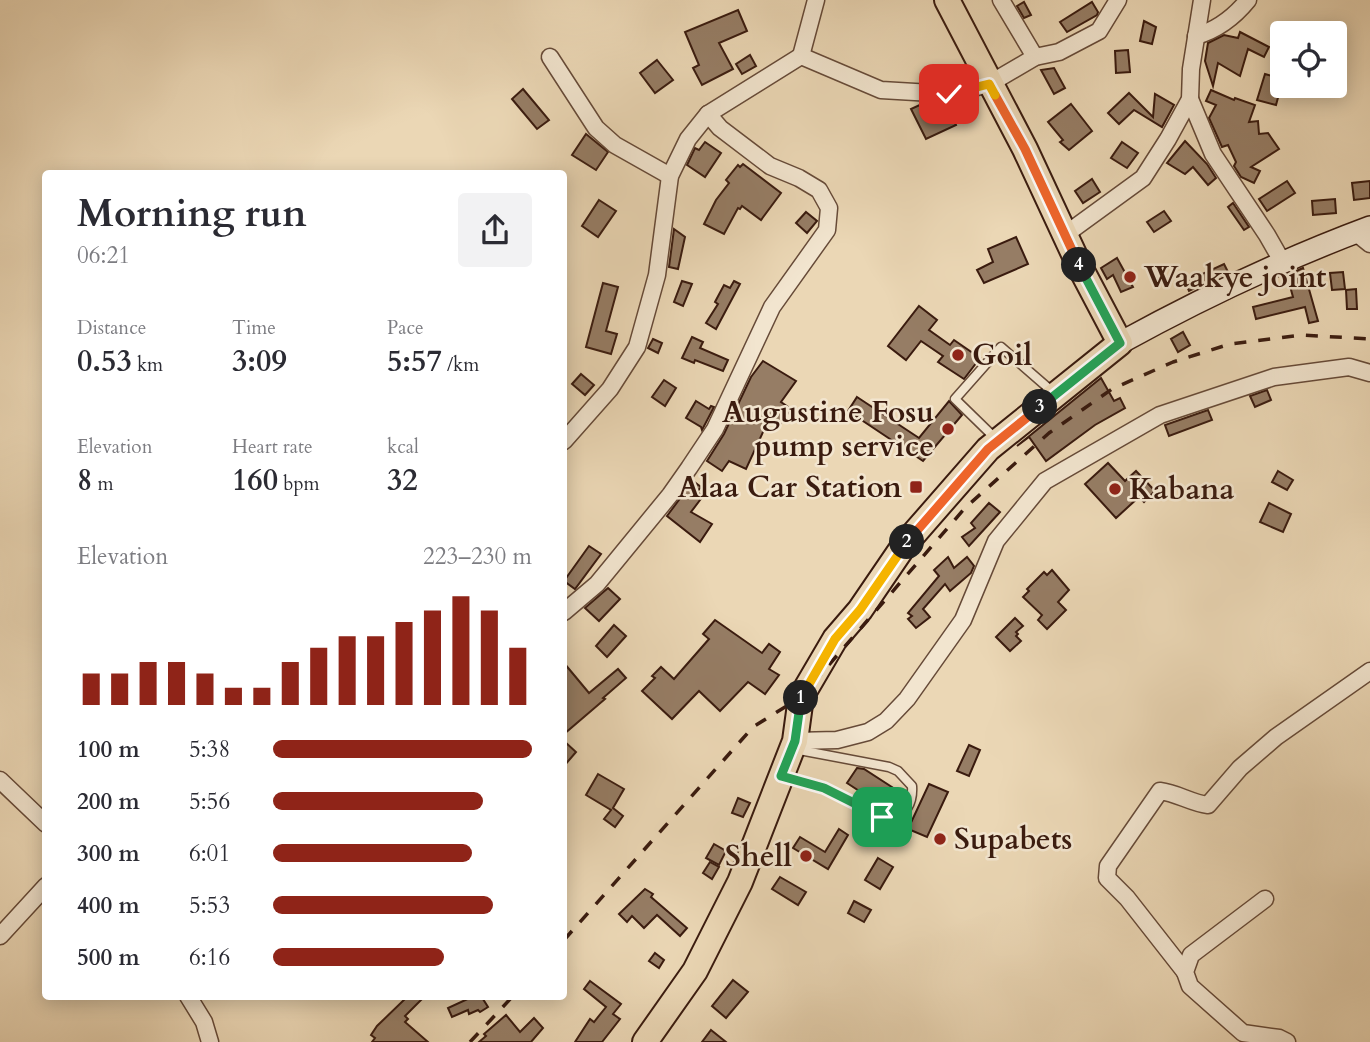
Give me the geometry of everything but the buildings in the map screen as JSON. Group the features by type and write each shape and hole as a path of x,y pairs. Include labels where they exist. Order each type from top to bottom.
{"main road":[{"path":"948,0 989,84 1025,149 1093,295 1120,343"},
{"path":"652,1037 695,971 740,882 794,745 801,698 835,639 860,610 905,544 988,449 1120,343 1172,314 1283,263 1365,234"}],"street":[{"path":"567,438 610,389 637,347 657,275 670,176 688,139 708,114 801,56 816,0"},
{"path":"1001,0 1035,57"},
{"path":"801,56 881,90 949,94 989,84 1035,57 1059,52 1099,31 1118,0"},
{"path":"1066,234 1143,178 1190,99 1202,0"},
{"path":"1196,36 1210,32 1240,11 1248,0"},
{"path":"550,57 596,128 615,145 670,176"},
{"path":"1190,99 1213,154 1267,234 1283,263"},
{"path":"567,609 604,576 683,477 715,429 772,307 827,230 830,208 819,190 770,166 720,128 708,114"},
{"path":"794,745 837,740 868,732 886,721 907,699 963,620 996,541 1045,481 1160,415 1210,398 1274,377 1349,367 1370,373"},
{"path":"1287,1042 1279,1038 1243,1033 1190,986 1185,972 1127,898 1107,878 1108,866 1160,791 1175,793 1194,803 1208,806 1240,768 1276,737 1370,671"},
{"path":"0,780 42,820"},
{"path":"0,936 42,890"},
{"path":"1185,972 1191,955 1265,899"},
{"path":"190,1000 204,1022 210,1042"}],"lane":[{"path":"998,441 955,399 1001,347 1057,395"},
{"path":"781,776 824,788 893,820 900,817 913,800 912,786 898,771 794,745"}],"railway":[{"path":"567,937 753,727 801,697 965,508 1049,433 1112,389 1173,362 1230,344 1301,335 1370,339"},
{"path":"470,1042 509,1000"}],"place":[{"name":"Waakye joint","path":"1130,277"},
{"name":"Goil","path":"958,355"},
{"name":"Augustine Fosu pump service","path":"948,429"},
{"name":"Alaa Car Station","path":"916,487"},
{"name":"Kabana","path":"1115,489"},
{"name":"Supabets","path":"940,839"},
{"name":"Shell","path":"806,856"}],"route":[{"path":"882,817 824,788 781,776 795,741 801,698 835,639 860,610 905,544 988,449 1120,343 1093,295 1025,149 989,84 949,94"}]}
